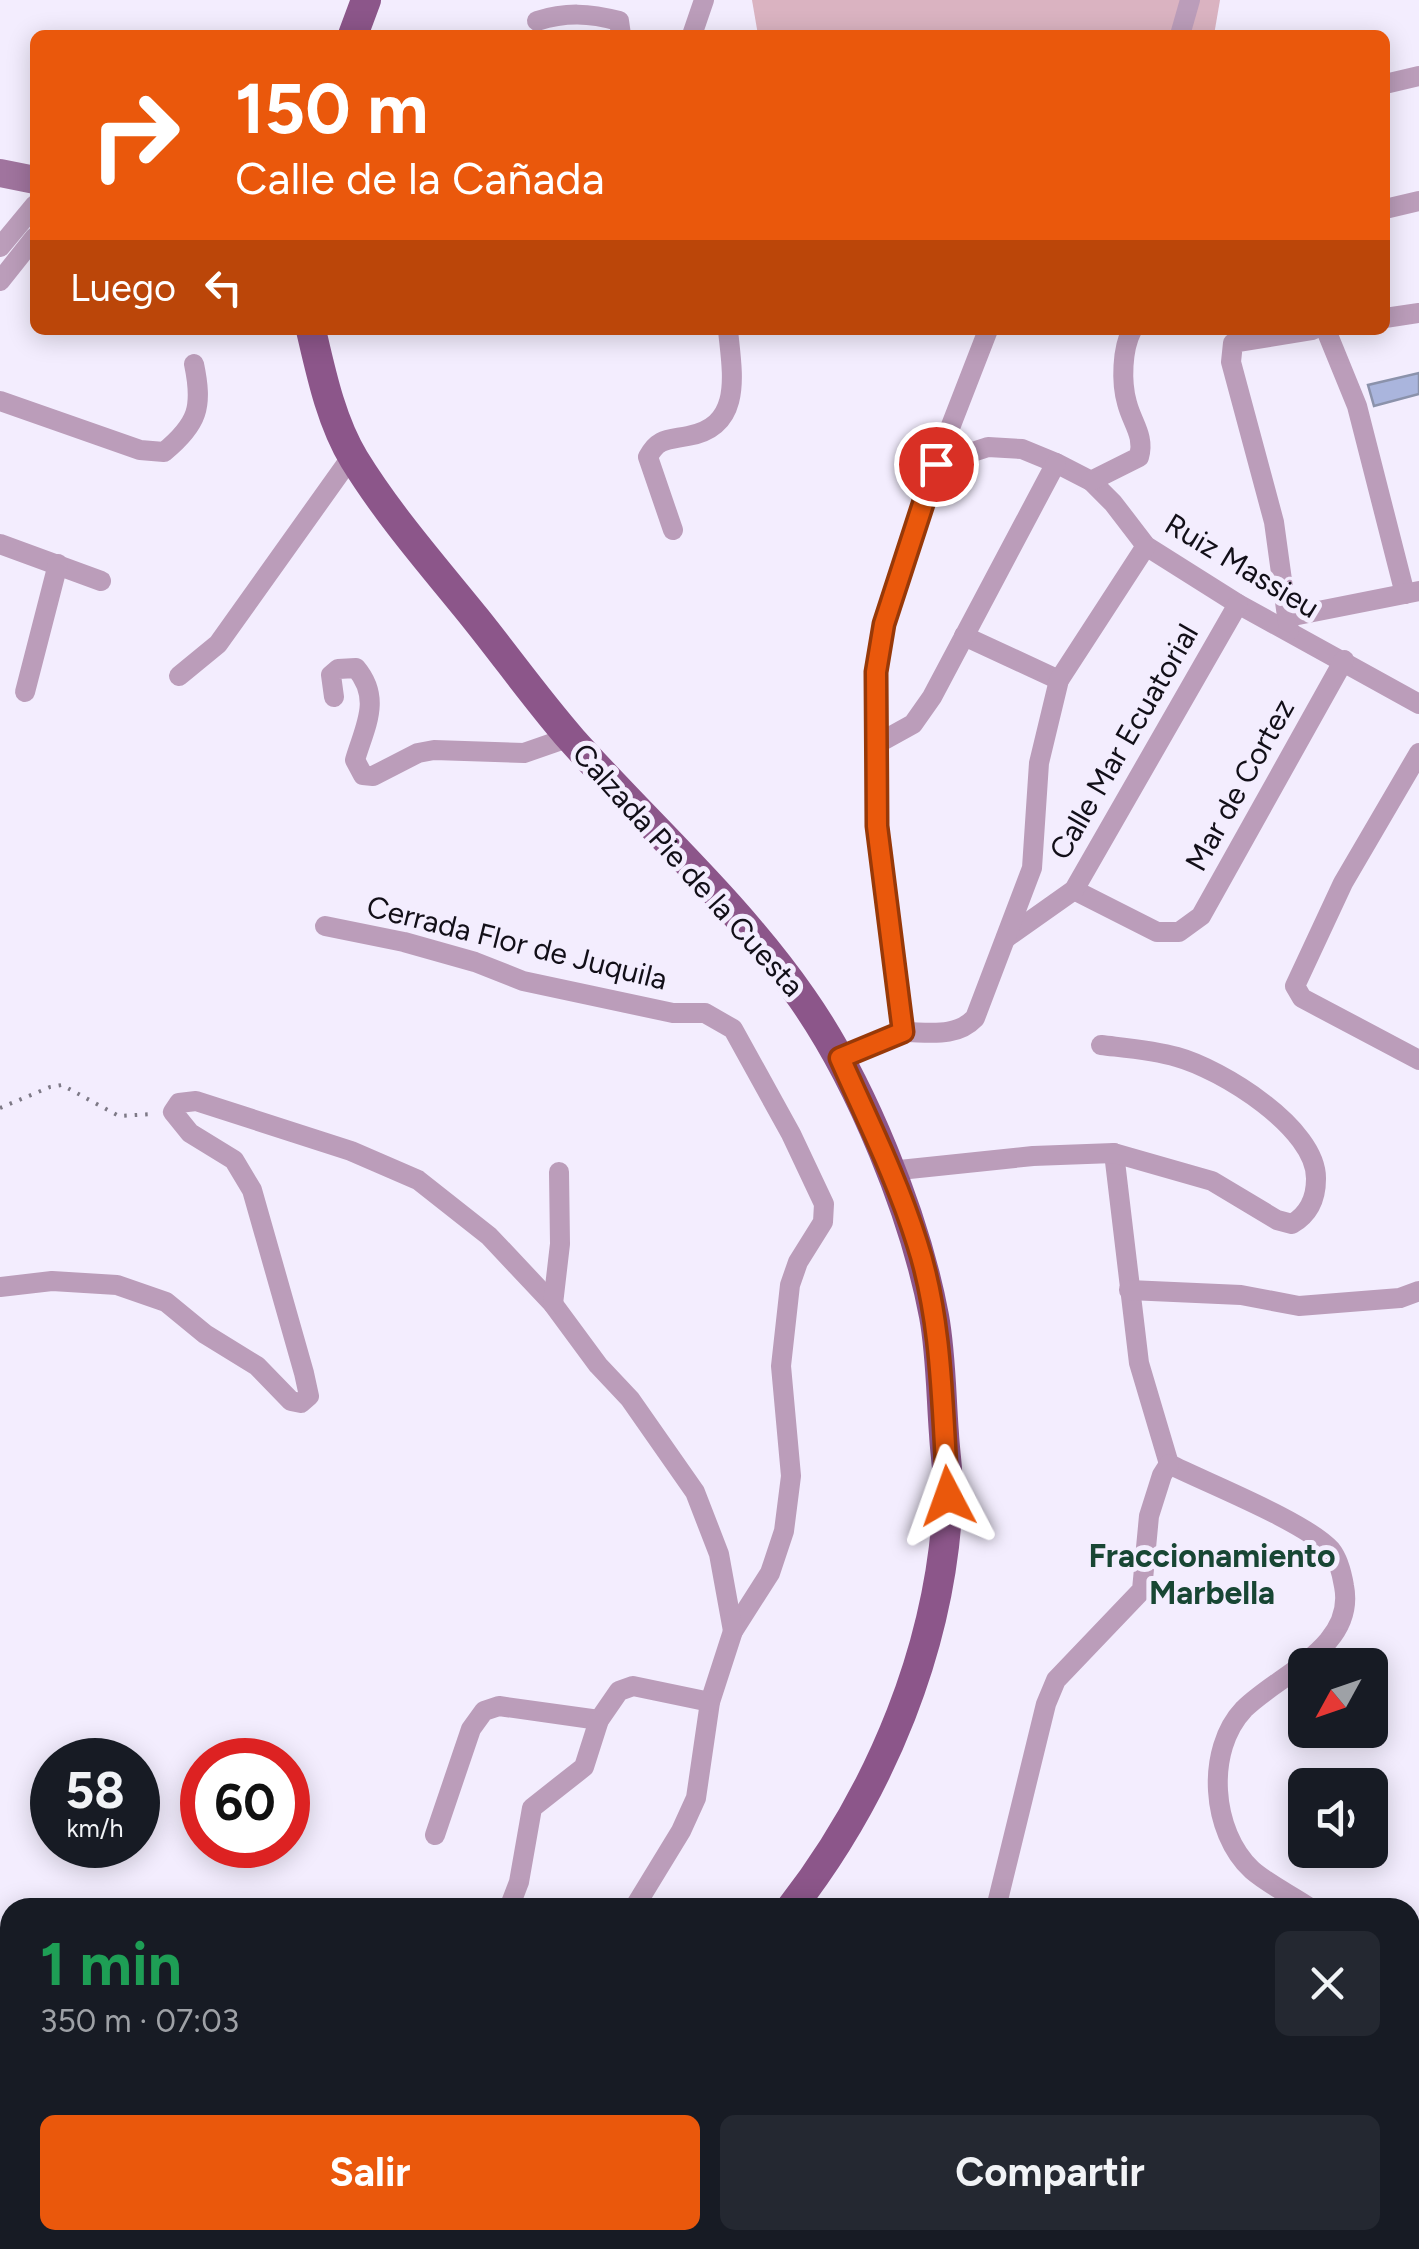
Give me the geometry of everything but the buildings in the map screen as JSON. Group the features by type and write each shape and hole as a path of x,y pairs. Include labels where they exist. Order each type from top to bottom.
{"main road":[{"path":"355,30 366,0"},
{"path":"0,173 30,179"},
{"name":"Calzada Pie de la Cuesta","path":"312,335 326,393 352,456 570,737 763,946 803,999 840,1058 918,1245 935,1320 948,1496 939,1574 920,1656 870,1789 830,1858 799,1898"}],"street":[{"path":"694,30 704,0"},
{"path":"1181,30 1190,0"},
{"path":"537,21 561,14 593,14 619,21 620,30"},
{"path":"1390,83 1419,76"},
{"path":"1390,208 1419,201"},
{"path":"0,247 30,211"},
{"path":"0,280 30,243"},
{"path":"1390,317 1419,313"},
{"path":"673,530 648,457 654,445 665,439 692,436 716,424 728,408 734,383 729,335"},
{"path":"903,1032 877,826 876,672 884,624 981,335"},
{"path":"1091,481 1139,457 1143,443 1126,400 1124,354 1130,335"},
{"path":"1282,335 1233,343 1230,362 1274,522 1288,624 1412,592 1357,406 1328,335"},
{"path":"0,401 140,450 164,452 196,418 200,394 194,364"},
{"name":"Ruiz Massieu","path":"936,464 988,447 1022,449 1056,463 1091,481 1146,546 1238,604 1288,624 1419,704"},
{"path":"180,676 218,644 352,456"},
{"path":"875,745 914,724 1056,463"},
{"path":"0,544 101,581"},
{"path":"840,1058 903,1032 953,1032 966,1028 975,1018 1032,868 1039,763 1059,680 1146,546"},
{"path":"25,692 58,564"},
{"name":"Calle Mar Ecuatorial","path":"1006,938 1074,890 1238,604"},
{"path":"964,636 1059,680"},
{"name":"Mar de Cortez","path":"1074,890 1157,932 1179,932 1201,916 1344,660"},
{"path":"334,697 331,675 349,666 356,668 370,691 365,733 355,760 363,775 373,776 418,753 434,750 524,753 570,737"},
{"path":"1419,753 1342,883 1296,986 1302,998 1419,1060"},
{"name":"Cerrada Flor de Juquila","path":"326,926 440,952 523,982 673,1014 705,1013 733,1029 791,1134 824,1204 823,1222 798,1262 790,1285 781,1366 791,1476 784,1531 770,1573 733,1631"},
{"path":"890,1172 1033,1156 1114,1153 1212,1181 1277,1220 1292,1224 1306,1215 1316,1174 1309,1152 1294,1131 1240,1084 1180,1058 1101,1044"},
{"path":"0,1287 52,1281 117,1286 166,1302 205,1334 257,1366 291,1401 302,1403 309,1396 252,1190 234,1160 190,1133 173,1112 179,1103 196,1101 350,1151 418,1180 488,1236 554,1304 598,1365 630,1399 694,1492 718,1554 733,1631 710,1702 696,1798 640,1898"},
{"path":"1114,1153 1139,1363 1169,1464 1308,1534 1331,1550 1341,1568 1347,1599 1336,1631 1294,1672 1244,1709 1228,1730 1220,1755 1220,1812 1230,1841 1252,1869 1295,1898"},
{"path":"554,1304 560,1244 558,1172"},
{"path":"1129,1290 1242,1295 1299,1306 1400,1298 1419,1291"},
{"path":"998,1898 1046,1704 1056,1680 1142,1590 1149,1516 1169,1464"},
{"path":"513,1898 532,1808 584,1767 599,1720 619,1691 633,1686 710,1702"},
{"path":"435,1836 471,1729 484,1711 499,1706 599,1720"}],"path":[{"path":"0,1108 50,1086 62,1085 120,1116 173,1112"}],"shaded area":[{"path":"752,0 1220,0 1215,30 757,30"}],"district":[{"name":"Fraccionamiento Marbella","path":"1212,1574"}],"route":[{"path":"936,464 884,624 876,672 877,826 903,1032 840,1058 918,1245 935,1320 948,1496"}]}
